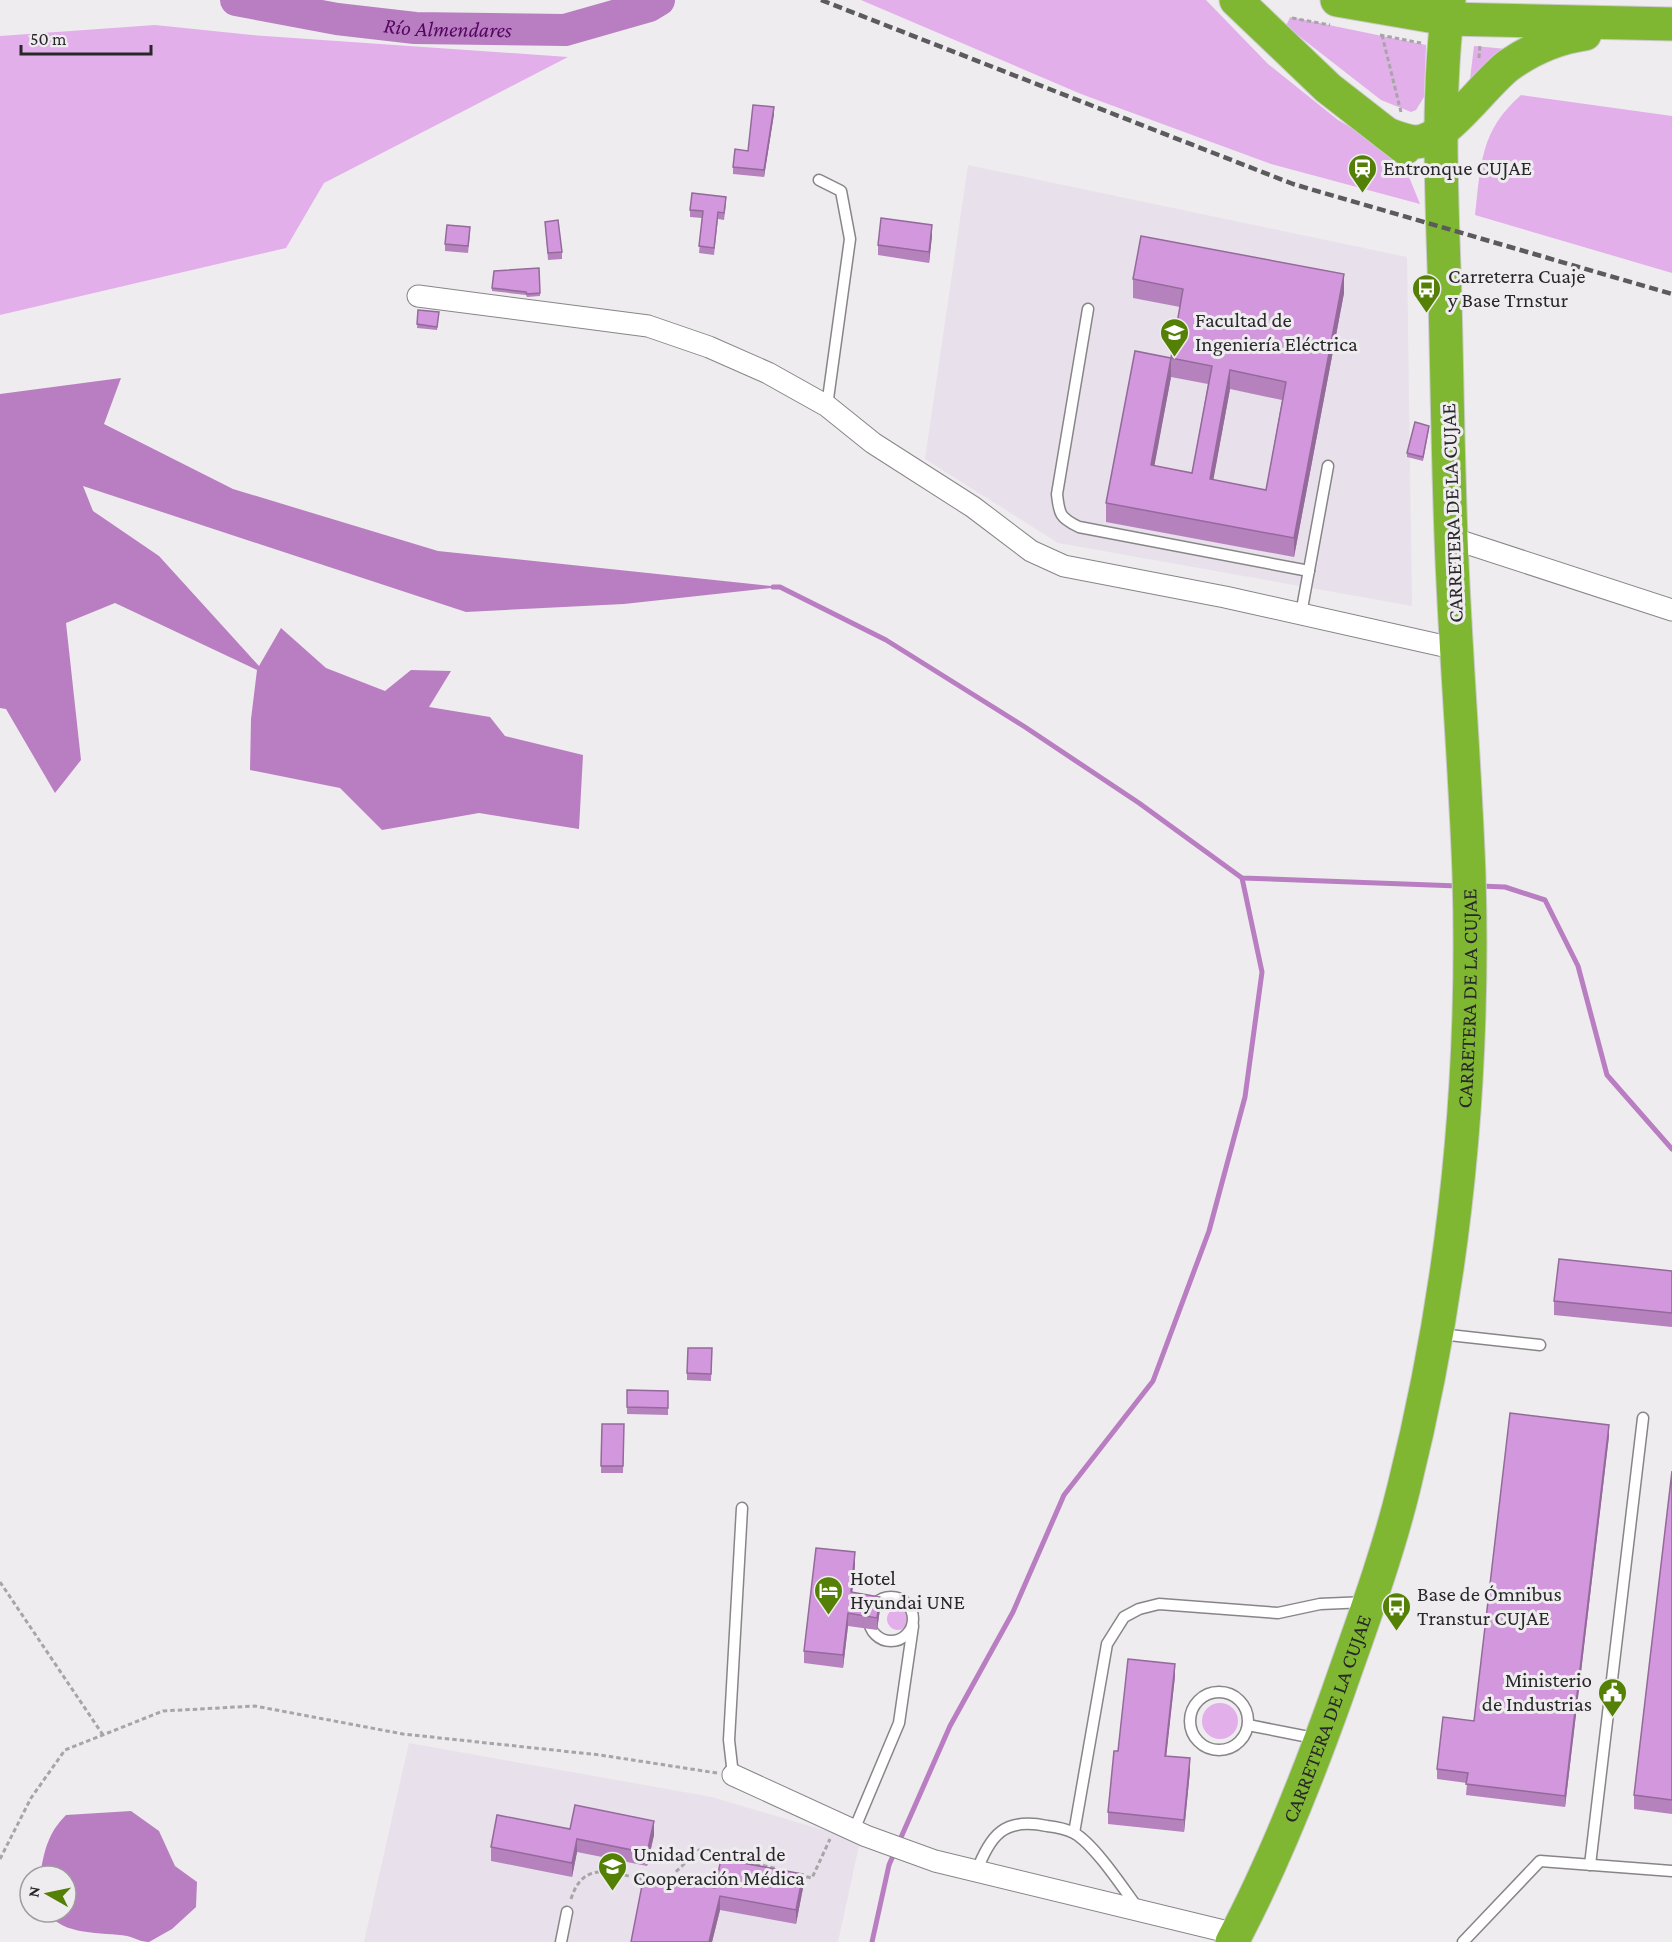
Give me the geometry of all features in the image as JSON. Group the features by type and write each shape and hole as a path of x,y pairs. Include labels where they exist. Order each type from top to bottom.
{"highway":[{"path":"1236,0 1328,88 1387,134 1415,160 1441,198"},
{"path":"1337,0 1448,10 1482,21 1668,25"},
{"name":"CARRETERA DE LA CUJAE","path":"1234,1938 1276,1850 1321,1739 1370,1602 1404,1490 1436,1334 1454,1227 1469,993 1469,926 1451,538 1441,198 1448,10"},
{"path":"1387,134 1413,142 1427,139 1442,130 1510,65 1541,46 1576,35 1668,25"}],"street":[{"path":"418,297 648,326 739,360 827,406 873,443 973,507 1031,551 1064,566 1301,614 1457,649"},
{"path":"1451,538 1672,610"},
{"path":"733,1775 845,1827 902,1849 976,1873 1140,1910 1234,1938"}],"lane":[{"path":"819,180 841,190 850,239 827,406"},
{"path":"1088,309 1056,494 1064,520 1079,527 1309,571"},
{"path":"1301,614 1328,466"},
{"path":"1436,1334 1540,1345"},
{"path":"1590,1865 1642,1418"},
{"path":"733,1775 729,1740 742,1508"},
{"path":"845,1827 899,1723 913,1626 913,1613 910,1606 899,1598 891,1597 878,1601 869,1614 871,1630 882,1640 898,1641 905,1638 913,1626"},
{"path":"1074,1833 1107,1644 1124,1617 1139,1609 1159,1604 1278,1612 1320,1604 1370,1602"},
{"path":"1221,1691 1230,1693 1245,1706 1248,1725 1246,1734 1232,1748 1213,1750 1204,1746 1191,1731 1191,1712 1202,1696 1221,1691"},
{"path":"1248,1725 1321,1739"},
{"path":"976,1873 985,1849 993,1839 1015,1824 1030,1822 1074,1833 1105,1865 1140,1910"},
{"path":"1463,1942 1540,1861 1672,1871"},
{"path":"561,1942 567,1912"}],"path":[{"path":"1478,96 1482,21"},
{"path":"0,1582 103,1735"},
{"path":"0,1859 31,1798 65,1750 163,1711 255,1706 403,1734 600,1755 733,1775"},
{"path":"789,1872 812,1878 845,1827"},
{"path":"673,1885 664,1884 699,1850 778,1870"},
{"path":"567,1912 576,1883 586,1874 602,1872 654,1882"}],"shaded area":[{"path":"861,0 1206,0 1268,64 1338,120 1375,141 1405,167 1420,204 1271,164 1081,94"},
{"path":"1290,17 1426,45 1424,97 1416,110 1411,112 1381,100 1286,26"},
{"path":"155,25 252,35 568,57 324,183 286,248 0,315 0,36"},
{"path":"1474,46 1518,50 1469,88"},
{"path":"1521,95 1672,116 1672,273 1475,215 1481,164 1490,135 1507,108"},
{"name":"Facultad de Ingeniería Eléctrica","path":"968,165 1407,257 1412,606 1058,543 925,459"},
{"path":"121,378 104,424 233,489 438,551 780,587 624,604 466,612 83,486 93,511 159,556 259,666 281,628 326,668 385,691 411,670 451,671 429,707 490,717 505,736 583,755 579,829 479,813 382,830 340,788 250,770 251,719 257,670 115,603 66,623 81,760 55,793 6,709 0,708 0,394"},
{"path":"898,1608 906,1611 909,1619 906,1627 898,1630 890,1627 887,1619 890,1611"},
{"path":"1220,1703 1233,1708 1238,1721 1233,1734 1220,1739 1207,1734 1202,1721 1207,1708"},
{"name":"Unidad Central de Cooperación Médica","path":"409,1743 712,1797 860,1841 838,1942 364,1942"},
{"path":"131,1811 159,1831 175,1866 197,1882 196,1907 172,1929 149,1942 127,1936 83,1932 60,1924 78,1924 78,1864 42,1864 51,1836 66,1815"}],"building":[{"path":"753,105 774,107 764,170 733,167 735,149 748,151"},
{"path":"692,193 726,197 724,213 718,212 714,248 699,246 703,211 690,210"},
{"path":"881,218 932,225 929,252 878,245"},
{"path":"558,220 562,252 548,253 545,222"},
{"path":"447,225 470,227 468,246 445,244"},
{"path":"1141,236 1344,274 1294,538 1106,503 1135,351 1171,358 1183,289 1133,279","holes":["1171,358 1212,366 1192,473 1151,465","1230,370 1286,382 1266,490 1210,479"]},
{"path":"539,268 540,293 527,294 526,292 492,288 494,271"},
{"path":"418,310 439,312 437,327 417,324"},
{"path":"1415,422 1429,426 1423,457 1407,453"},
{"path":"1559,1259 1672,1271 1672,1313 1554,1301"},
{"path":"688,1348 712,1348 711,1374 687,1373"},
{"path":"627,1390 668,1391 668,1408 627,1407"},
{"path":"1510,1413 1609,1425 1565,1796 1466,1784 1468,1773 1437,1769 1443,1717 1474,1721"},
{"path":"602,1424 624,1424 623,1466 601,1466"},
{"path":"1672,1471 1672,1800 1634,1795"},
{"name":"Hotel Hyundai UNE","path":"816,1548 855,1552 851,1592 880,1597 877,1618 848,1613 843,1655 804,1651"},
{"path":"1128,1659 1175,1664 1165,1756 1190,1758 1184,1820 1108,1812 1114,1751 1118,1751"},
{"path":"575,1805 654,1821 647,1853 577,1839 572,1863 491,1847 497,1815 570,1829"},
{"path":"721,1859 803,1874 796,1910 720,1896 709,1942 631,1942 644,1875 715,1888"}],"waterway":[{"name":"Río Almendares","path":"236,0 337,19 415,28 565,30 649,6 659,0"},
{"path":"773,587 780,587 886,640 1025,727 1139,803 1242,878 1458,886"},
{"path":"899,1842 950,1726 1013,1612 1064,1495 1153,1381 1209,1231 1245,1097 1262,972 1242,878"},
{"path":"1480,886 1505,887 1545,900 1578,966 1607,1075 1672,1149"},
{"path":"872,1942 889,1865 895,1851"}],"railway":[{"path":"821,0 1293,184 1672,294"}],"place":[{"name":"Entronque CUJAE","path":"1362,194"},
{"name":"Carreterra Cuaje y Base Trnstur","path":"1427,314"},
{"name":"Facultad de Ingeniería Eléctrica","path":"1174,358"},
{"name":"Hotel Hyundai UNE","path":"829,1616"},
{"name":"Base de Ómnibus Transtur CUJAE","path":"1396,1632"},
{"name":"Ministerio de Industrias","path":"1613,1718"},
{"name":"Unidad Central de Cooperación Médica","path":"612,1892"}]}
